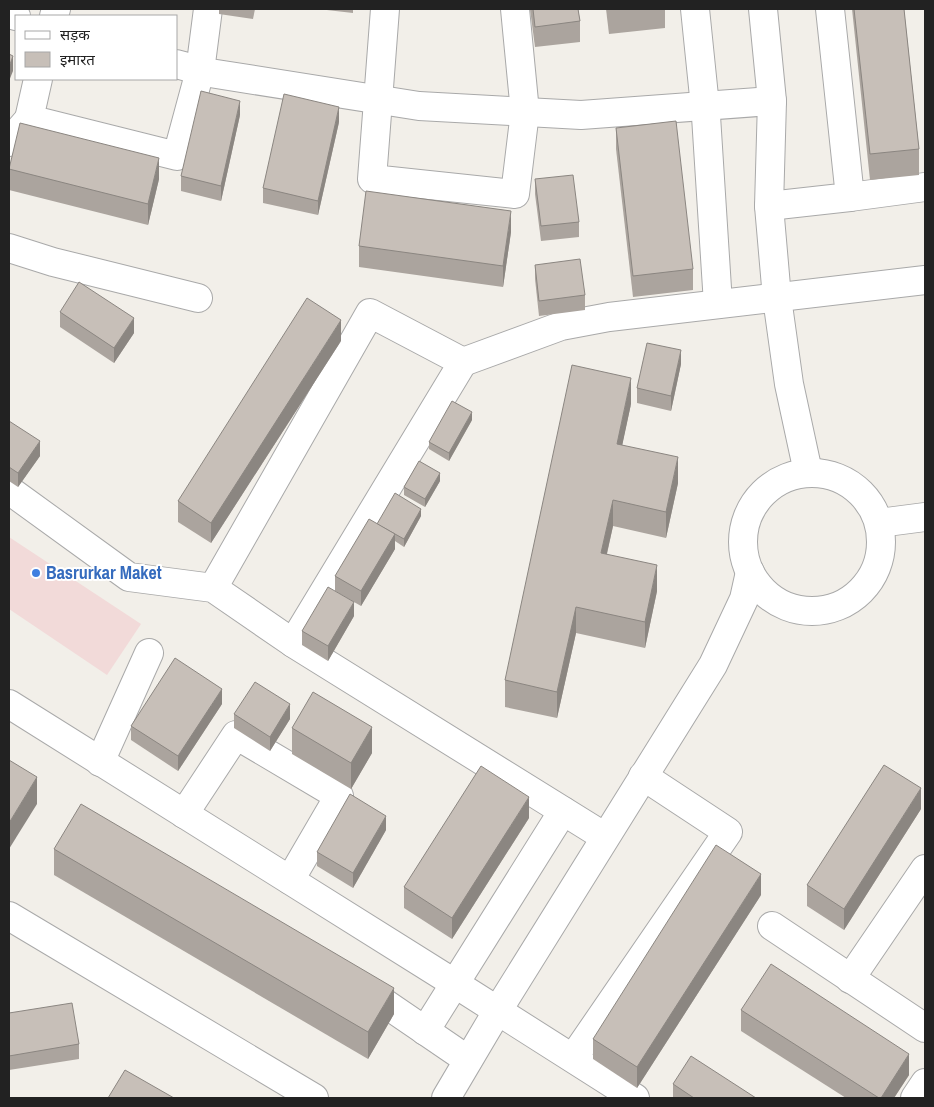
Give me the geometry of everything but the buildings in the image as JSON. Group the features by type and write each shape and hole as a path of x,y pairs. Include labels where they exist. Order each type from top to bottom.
{"street":[{"path":"29,119 176,156 188,67 208,9"},
{"path":"385,9 372,179 515,194 525,112 515,9"},
{"path":"695,9 705,106 718,304"},
{"path":"763,9 772,100 770,206 777,298 789,384 808,472"},
{"path":"830,9 850,197"},
{"path":"188,67 419,106 525,112 581,115 772,100"},
{"path":"9,142 29,119 38,80"},
{"path":"770,206 925,187"},
{"path":"9,248 53,262 198,298"},
{"path":"293,643 463,362 561,326 609,317 925,280"},
{"path":"213,588 370,313 463,362"},
{"path":"808,472 831,475 852,485 869,502 879,523 881,545 876,568 865,587 847,602 826,610 803,610 781,604 763,591 750,572 743,551 745,517 766,490 785,477 808,472"},
{"path":"9,490 129,576 213,588 293,643 605,837"},
{"path":"879,523 925,517"},
{"path":"446,1098 498,1010 712,665 744,599 750,572"},
{"path":"100,762 149,653"},
{"path":"9,704 498,1010 635,1098"},
{"path":"184,814 236,734 339,796 290,880"},
{"path":"573,1058 728,832 643,776"},
{"path":"425,1031 563,812"},
{"path":"850,979 925,869"},
{"path":"9,916 314,1098"},
{"path":"772,926 925,1028"},
{"path":"344,975 468,1060"},
{"path":"915,1098 925,1083"}],"shaded area":[{"name":"Basrurkar Maket","path":"9,537 141,624 107,675 9,609"}],"place":[{"name":"Basrurkar Maket","path":"36,573"}]}
